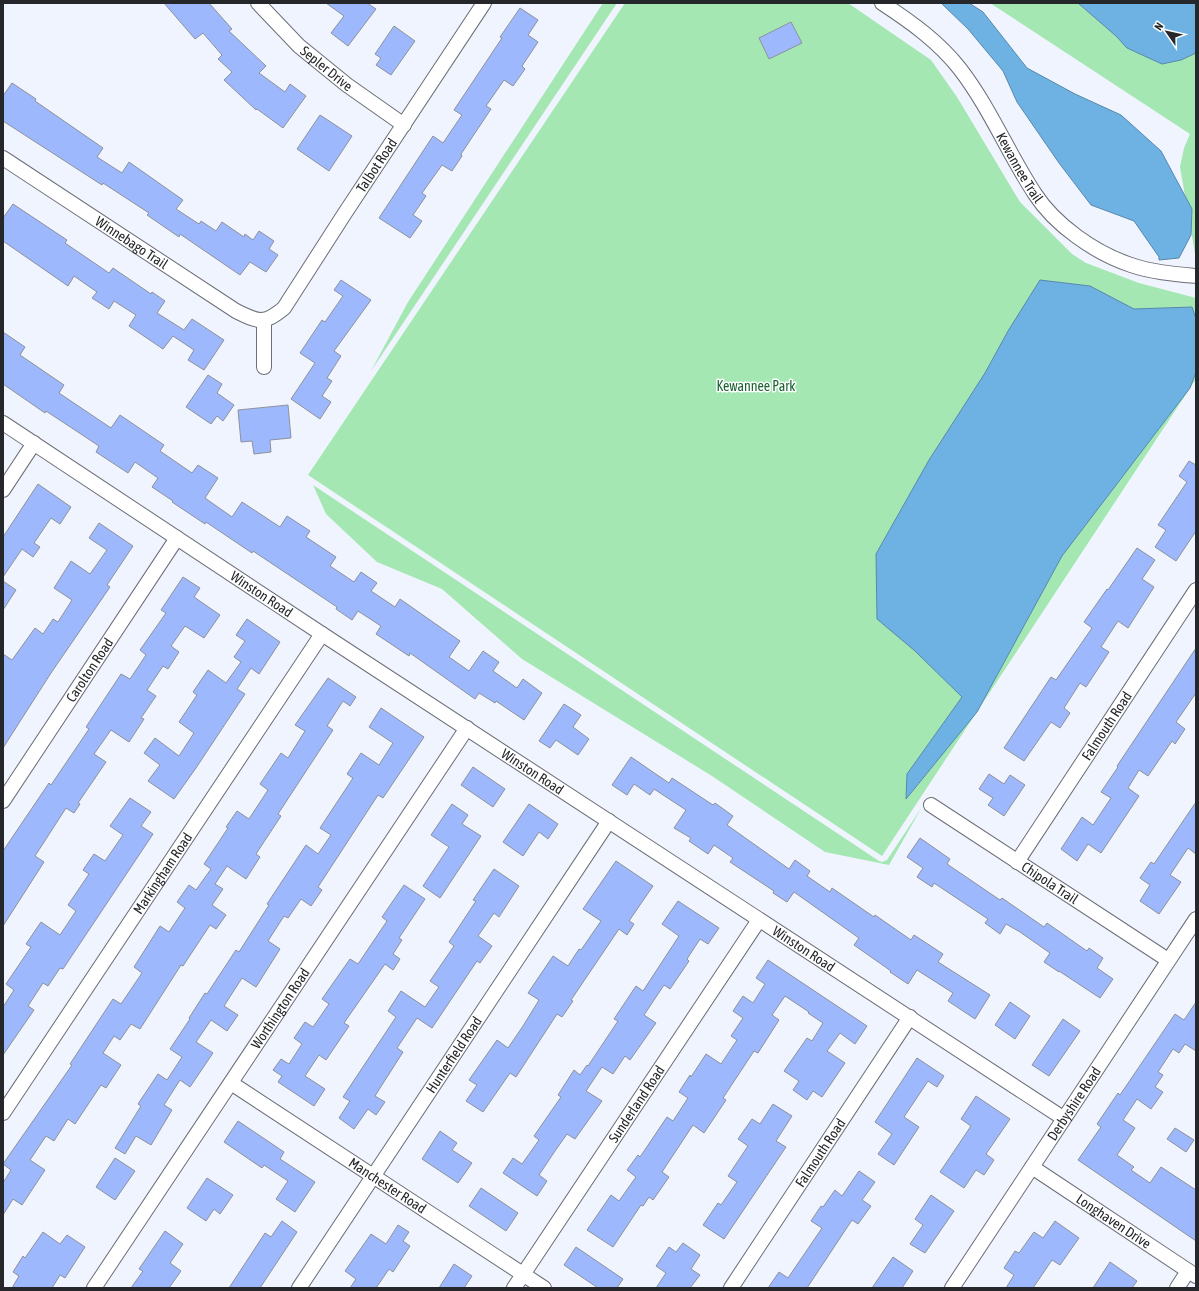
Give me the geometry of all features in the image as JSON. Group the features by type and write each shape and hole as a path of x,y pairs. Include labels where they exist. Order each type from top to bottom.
{"street":[{"name":"Sepler Drive","path":"258,3 299,46 347,85 404,124"},
{"name":"Talbot Road","path":"264,320 273,318 284,308 484,3"},
{"name":"Kewannee Trail","path":"882,3 926,34 943,49 959,68 982,101 1032,190 1048,210 1069,230 1090,245 1114,258 1148,270 1196,276"},
{"name":"Winnebago Trail","path":"3,158 236,311 251,318 264,320"},
{"path":"264,320 264,367"},
{"name":"Winston Road","path":"3,423 322,634 1063,1118"},
{"path":"3,490 34,443"},
{"name":"Carolton Road","path":"3,801 177,538"},
{"name":"Falmouth Road","path":"1017,862 1196,590"},
{"name":"Markingham Road","path":"3,1113 322,634"},
{"name":"Worthington Road","path":"94,1288 467,728"},
{"name":"Chipola Trail","path":"931,805 1168,960"},
{"name":"Hunterfield Road","path":"299,1288 609,821"},
{"name":"Derbyshire Road","path":"952,1288 1196,918"},
{"name":"Sunderland Road","path":"514,1288 759,920"},
{"name":"Falmouth Road","path":"731,1288 910,1017"},
{"name":"Manchester Road","path":"231,1083 544,1288"},
{"name":"Longhaven Drive","path":"1032,1167 1192,1273"},
{"path":"1177,1288 1192,1273"}],"green space":[{"path":"603,3 617,3 371,371 408,302"},
{"name":"Kewannee Park","path":"625,3 848,3 931,60 957,97 1020,202 1072,254 1086,263 1139,283 1196,298 1196,379 882,856 308,475"},
{"path":"990,3 1196,3 1196,259 1180,167 1184,148 1190,134"},
{"path":"313,485 879,861 882,862 887,860 922,807 889,865 825,852 712,776 522,659 442,589 377,562 326,514"}],"water":[{"path":"941,3 969,3 983,12 1027,68 1075,94 1121,115 1161,151 1192,209 1191,235 1179,258 1159,260 1159,257 1134,221 1091,205 1059,163 1017,102 1003,71 968,29"},
{"path":"1078,3 1196,3 1196,53 1181,60 1162,64 1127,48 1116,36"},
{"path":"1040,280 1090,286 1134,309 1192,307 1196,319 1196,372 1190,388 1062,556 977,712 906,799 907,774 962,697 915,651 877,619 876,554 929,460 985,373 1008,331"}],"building":[{"path":"164,3 209,3 232,29 229,31 266,66 259,73 285,92 290,84 306,96 283,128 257,109 256,110 224,80 232,72 218,59 222,55 203,33 195,39"},
{"path":"326,3 367,3 376,9 348,46 331,33 344,16"},
{"path":"520,8 538,20 528,35 538,42 522,66 525,69 513,86 504,80 486,106 491,109 461,154 462,156 452,171 442,165 422,193 426,196 413,215 422,221 410,238 379,218 433,136 443,143 462,115 454,110"},
{"path":"791,22 802,43 769,59 759,38"},
{"path":"394,26 415,41 391,75 376,65 381,58 375,54"},
{"path":"12,83 36,99 35,101 103,148 97,157 122,173 129,162 183,200 176,209 199,224 201,221 216,231 222,222 244,237 245,234 253,240 259,231 274,241 269,249 278,255 266,272 250,262 240,275 180,234 179,237 147,215 149,213 103,183 102,185 3,121 3,96"},
{"path":"320,115 352,136 329,171 297,149"},
{"path":"13,204 67,240 65,243 109,273 113,268 151,294 152,292 165,301 157,313 184,330 192,319 224,340 204,370 188,360 194,350 173,336 163,349 129,326 136,315 114,301 109,309 92,298 97,292 74,276 68,286 3,241 3,218"},
{"path":"341,280 371,300 334,351 341,356 327,378 332,381 322,396 331,402 320,419 291,399 315,363 300,353 322,320 325,322 343,296 334,290"},
{"path":"3,332 25,347 20,355 64,385 59,393 111,428 120,415 164,445 160,451 192,473 198,465 218,478 205,498 232,517 242,502 280,527 287,516 310,531 306,537 336,557 330,566 354,582 361,572 377,583 371,591 395,607 400,599 460,641 449,657 469,671 483,651 499,662 493,671 517,688 523,679 542,693 524,720 496,701 495,703 479,693 475,699 410,653 409,656 376,634 381,626 358,611 352,620 336,609 337,607 253,551 252,553 206,522 205,524 172,502 173,501 152,487 158,478 135,462 128,473 96,452 99,446 46,411 45,413 3,384"},
{"path":"208,375 222,384 217,393 234,405 223,421 217,416 211,424 186,407"},
{"path":"288,405 291,438 270,440 271,452 254,454 252,441 241,442 238,410"},
{"path":"1189,461 1196,465 1196,531 1176,561 1155,547 1166,530 1158,525 1187,482 1179,476"},
{"path":"38,484 71,507 60,524 51,518 34,543 40,547 33,557 22,549 3,577 3,537"},
{"path":"99,523 133,546 107,585 110,587 51,673 3,748 3,654 12,660 35,628 43,634 53,619 58,622 72,600 54,588 71,561 90,574 107,550 89,538"},
{"path":"1137,548 1155,560 1142,579 1154,587 1128,628 1118,621 1101,647 1109,652 1086,687 1080,683 1064,708 1070,713 1060,728 1051,722 1024,761 1004,748 1051,677 1056,680 1092,628 1084,622"},
{"path":"183,577 200,588 194,597 220,615 204,638 185,626 171,646 179,652 168,669 163,666 147,690 156,696 141,718 144,719 129,742 111,730 94,754 106,762 78,803 80,804 74,813 66,808 35,856 44,862 3,926 3,851 49,783 51,785 89,729 86,727 121,674 130,679 146,655 140,650 166,613 161,610"},
{"path":"3,581 16,590 3,610"},
{"path":"247,619 280,642 259,674 251,668 237,689 245,694 174,799 148,781 160,765 144,753 155,738 179,756 194,733 179,722 197,695 193,692 208,670 226,683 241,662 234,657 245,641 236,635"},
{"path":"1196,648 1196,693 1176,722 1185,729 1175,744 1172,741 1148,776 1139,770 1128,788 1139,796 1101,853 1088,844 1077,861 1061,849 1082,817 1093,825 1111,798 1101,792"},
{"path":"328,678 356,697 350,706 343,701 327,726 333,730 278,814 281,816 256,854 260,857 246,879 227,866 215,884 223,889 212,905 226,915 216,929 210,925 183,966 181,965 140,1029 131,1024 120,1040 114,1036 103,1053 121,1065 106,1088 101,1085 75,1124 68,1119 54,1141 46,1136 30,1160 45,1170 22,1205 13,1199 3,1215 3,1183 11,1170 3,1164 72,1065 70,1064 113,999 121,1004 142,973 134,967 160,926 169,932 185,908 177,902 189,885 196,890 211,869 204,864 228,828 226,827 237,811 249,819 268,790 260,784 281,753 288,758 305,731 295,725"},
{"path":"564,704 581,715 573,727 589,739 578,755 556,740 550,748 539,741"},
{"path":"381,708 424,737 383,798 378,795 318,887 322,890 311,906 301,899 288,918 284,916 268,941 280,949 256,987 242,978 224,1006 238,1015 227,1031 211,1020 196,1042 213,1053 190,1087 180,1080 164,1105 172,1110 151,1145 136,1136 125,1154 115,1148 141,1106 138,1104 158,1074 167,1080 182,1057 170,1049 205,993 207,994 236,950 239,952 269,905 267,904 306,845 318,854 331,835 320,828 353,778 347,774 361,753 379,765 393,743 369,727"},
{"path":"631,757 669,783 672,778 713,805 715,803 733,816 727,825 789,869 795,860 810,871 807,876 830,892 832,888 911,940 914,935 943,954 938,962 990,995 975,1019 948,1001 953,993 917,970 908,984 890,972 891,971 854,945 859,938 794,892 787,902 773,893 774,891 730,862 733,858 714,845 708,854 689,841 691,838 674,828 686,810 654,789 650,795 634,784 627,795 612,785"},
{"path":"473,767 505,789 493,807 461,785"},
{"path":"989,774 1004,784 1010,775 1025,785 1004,816 988,805 993,798 979,789"},
{"path":"130,798 151,812 141,826 153,834 63,969 60,968 48,986 43,983 28,1006 34,1010 3,1055 3,1007 14,990 6,984 31,947 26,944 41,922 60,935 76,911 68,905 89,874 83,870 94,854 105,861 123,835 110,826"},
{"path":"1196,802 1196,854 1188,848 1170,875 1181,882 1159,914 1140,901 1150,885 1140,878 1151,862 1154,864"},
{"path":"452,804 468,815 462,824 481,836 440,898 423,886 449,847 431,835"},
{"path":"529,804 558,824 548,839 539,832 523,856 503,842"},
{"path":"920,838 950,859 947,864 1000,900 1002,898 1044,927 1047,923 1087,951 1089,948 1103,958 1097,968 1113,979 1100,998 1044,962 1050,953 1020,932 1006,924 1000,934 985,923 988,919 934,883 932,887 917,877 923,868 907,857"},
{"path":"616,861 653,886 629,921 634,924 627,935 619,929 571,1000 573,1001 562,1017 557,1014 516,1077 510,1073 483,1112 466,1101 477,1085 469,1080 497,1040 508,1048 523,1026 539,1000 528,993 553,956 568,966 601,921 583,909"},
{"path":"494,869 519,886 499,917 494,913 478,936 492,946 480,963 477,961 432,1028 417,1018 397,1048 403,1052 375,1096 385,1102 376,1115 368,1109 354,1129 339,1118 350,1101 343,1097 396,1017 388,1011 401,991 425,1007 439,987 430,981 454,946 449,942 476,901 473,900"},
{"path":"404,885 425,899 399,938 402,940 393,954 400,959 393,970 385,964 344,1023 349,1026 326,1060 319,1055 305,1076 325,1089 314,1106 278,1082 282,1076 273,1070 281,1059 289,1064 302,1044 294,1038 305,1022 313,1027 329,1004 322,999 350,959 358,964 387,921 382,917"},
{"path":"678,901 719,928 708,944 700,939 687,959 689,961 670,989 664,985 644,1015 656,1023 630,1060 625,1056 613,1074 602,1067 586,1091 602,1101 575,1139 567,1134 555,1151 539,1175 547,1181 537,1196 503,1173 513,1158 522,1164 539,1140 534,1136 561,1097 558,1095 574,1070 580,1075 587,1065 588,1066 618,1021 614,1019 636,986 643,991 679,936 662,924"},
{"path":"768,960 867,1026 855,1044 840,1033 827,1051 845,1063 822,1097 813,1091 807,1100 793,1090 799,1081 784,1071 807,1038 812,1041 823,1023 785,996 772,1015 779,1020 758,1053 754,1051 723,1098 726,1100 704,1133 693,1125 662,1172 669,1177 653,1200 649,1197 643,1206 641,1205 613,1247 587,1230 611,1195 619,1201 636,1177 627,1170 638,1155 640,1157 667,1117 673,1121 688,1098 679,1092 706,1054 721,1064 737,1040 731,1036 743,1018 733,1011 743,996 753,1003 765,984 756,978"},
{"path":"1010,1002 1030,1016 1015,1039 995,1025"},
{"path":"1196,1002 1196,1051 1185,1044 1179,1053 1173,1049 1158,1072 1163,1075 1155,1087 1163,1092 1151,1109 1137,1099 1123,1120 1135,1128 1117,1155 1134,1167 1131,1170 1150,1183 1161,1167 1196,1190 1196,1241 1078,1160 1101,1127 1097,1124 1118,1093 1120,1095 1175,1014 1184,1020"},
{"path":"1063,1019 1080,1031 1049,1076 1032,1065"},
{"path":"917,1058 944,1076 937,1087 928,1081 904,1117 919,1127 894,1165 878,1154 892,1134 875,1122"},
{"path":"976,1096 1010,1119 986,1154 994,1160 984,1175 976,1170 964,1188 940,1172 971,1126 961,1119"},
{"path":"773,1104 792,1116 776,1141 786,1147 724,1239 703,1225 718,1203 721,1205 737,1182 728,1176 748,1146 738,1139 752,1119 760,1124"},
{"path":"238,1121 284,1152 280,1159 315,1182 295,1212 276,1199 288,1181 264,1165 262,1168 224,1142"},
{"path":"1175,1128 1194,1140 1186,1152 1167,1139"},
{"path":"440,1131 457,1143 452,1150 472,1163 458,1183 422,1159"},
{"path":"115,1158 135,1171 115,1200 96,1187"},
{"path":"859,1171 875,1182 862,1200 871,1206 858,1224 852,1220 807,1288 768,1288 779,1272 788,1278 822,1228 811,1221 821,1206 823,1207 835,1190 842,1196"},
{"path":"207,1178 233,1195 220,1214 214,1209 206,1221 187,1208"},
{"path":"481,1188 518,1213 506,1231 469,1206"},
{"path":"931,1195 954,1211 925,1253 910,1244 923,1225 915,1219"},
{"path":"282,1221 297,1232 260,1288 229,1288 265,1233 271,1237"},
{"path":"1055,1221 1079,1238 1060,1265 1052,1260 1033,1288 1006,1288 1014,1275 1004,1268 1015,1251 1019,1253 1034,1232 1043,1238"},
{"path":"398,1225 409,1232 403,1241 410,1246 393,1272 389,1269 376,1288 350,1288 356,1279 345,1271 371,1234 386,1244"},
{"path":"165,1231 183,1244 170,1263 181,1271 169,1288 131,1288 143,1271 139,1269"},
{"path":"43,1232 60,1244 67,1235 85,1247 65,1278 60,1275 52,1288 12,1288 19,1276 13,1272 23,1256 25,1258"},
{"path":"683,1243 700,1255 691,1269 700,1275 690,1288 656,1288 666,1273 656,1266 669,1247 676,1252"},
{"path":"576,1247 623,1279 617,1288 598,1288 564,1265"},
{"path":"893,1257 913,1271 902,1288 872,1288"},
{"path":"1110,1262 1137,1281 1132,1288 1093,1288"},
{"path":"454,1264 472,1276 464,1288 439,1288"}]}
